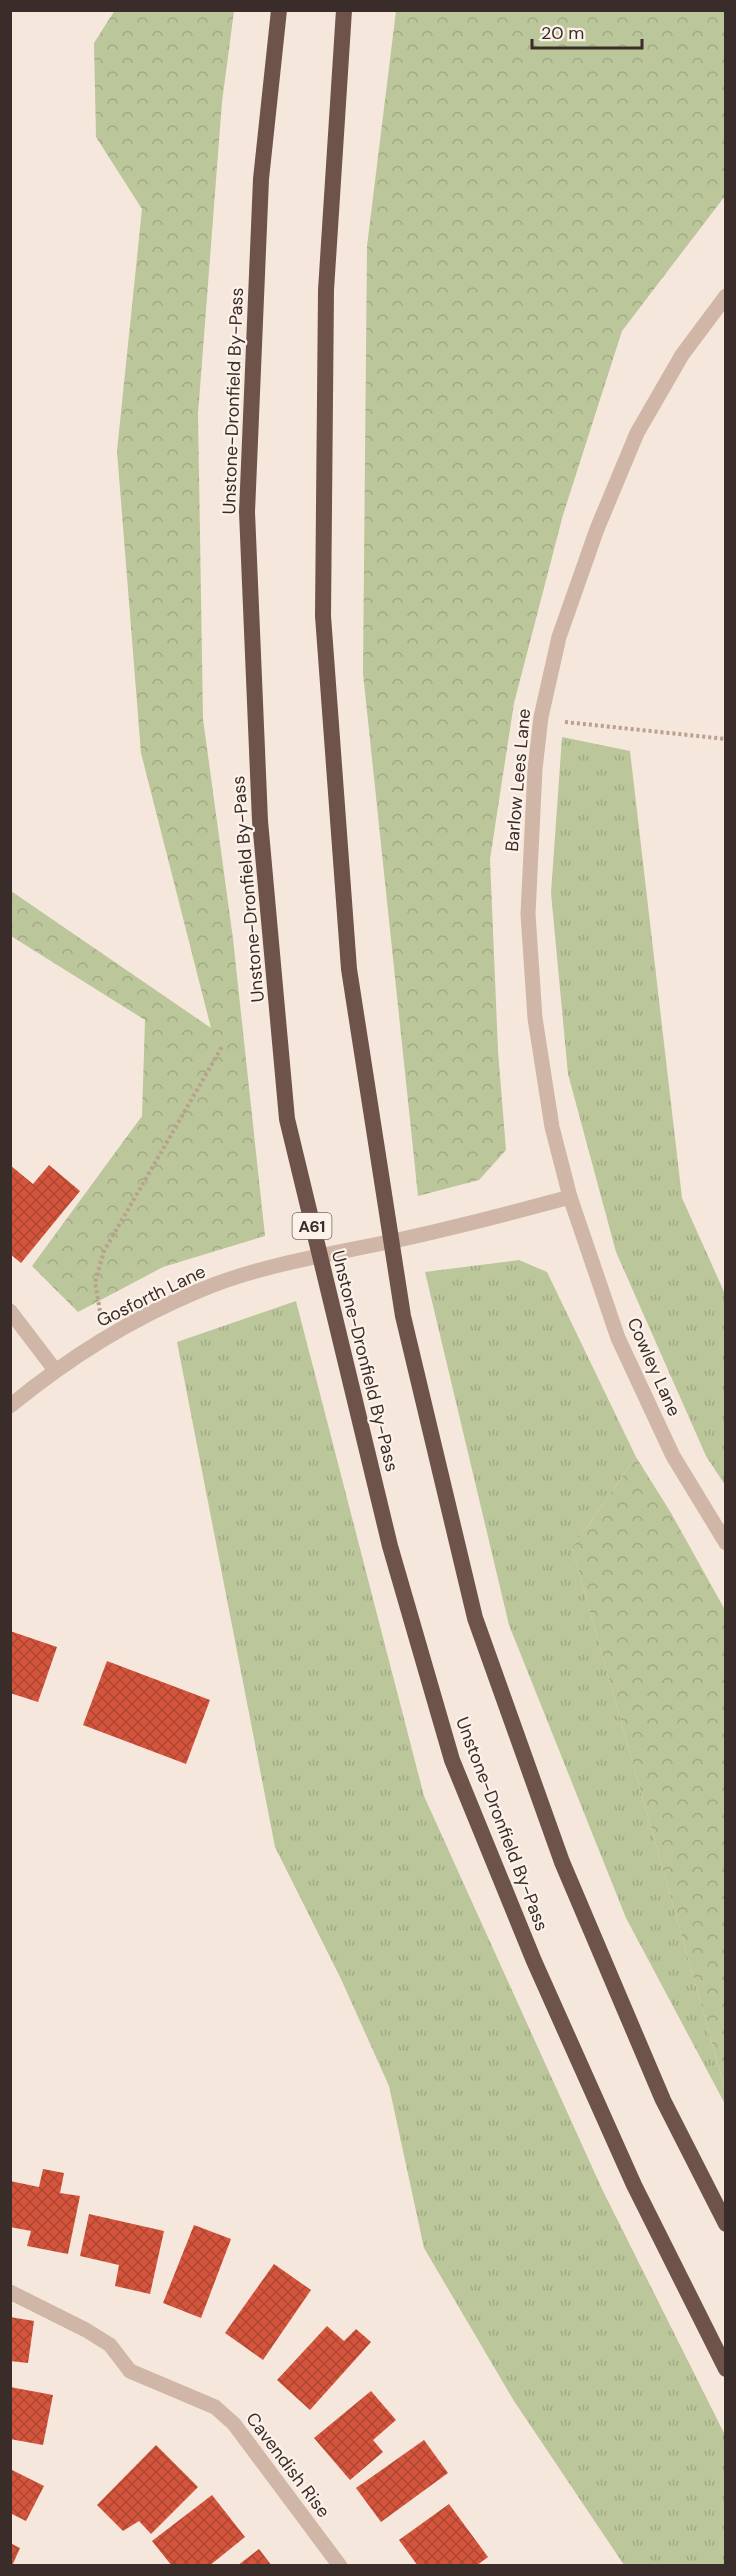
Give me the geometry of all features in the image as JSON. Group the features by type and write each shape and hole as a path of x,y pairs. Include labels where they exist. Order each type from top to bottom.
{"highway":[{"name":"Unstone-Dronfield By-Pass","path":"279,10 261,179 247,512 260,821 287,1119 390,1546 452,1760 534,1961 629,2174 726,2369"},
{"path":"344,10 326,290 322,616 349,969 403,1316 475,1618 562,1862 663,2100 726,2224"}],"street":[{"name":"Barlow Lees Lane","path":"570,1197 552,1126 535,1018 528,914 535,769 541,717 559,637 597,529 637,433 682,355 726,296"},
{"name":"Gosforth Lane","path":"10,1406 55,1370 111,1336 196,1292 274,1266 456,1227 570,1197"},
{"name":"Cowley Lane","path":"570,1197 618,1338 673,1456 726,1543"},
{"path":"10,1311 55,1370"},
{"name":"Cavendish Rise","path":"10,2292 86,2330 110,2345 130,2371 215,2408 234,2424 339,2565"}],"path":[{"path":"541,717 603,727 726,739"},
{"path":"111,1336 100,1311 95,1282 104,1251 222,1045"}],"green space":[{"path":"115,10 234,11 222,102 198,414 203,719 233,939 265,1236 163,1267 78,1312 32,1266 142,1116 145,1020 11,936 11,891 211,1028 141,753 117,451 142,209 96,137 94,43"},
{"path":"396,11 726,11 725,196 622,331 563,515 514,703 490,859 498,1051 506,1150 479,1180 418,1196 363,673 367,246"},
{"path":"562,737 630,751 682,1198 725,1294 725,1485 706,1456 616,1252 568,1074 551,893"},
{"path":"519,1260 547,1272 636,1457 572,1548 725,2089 725,2104 626,1918 509,1625 425,1272"},
{"path":"296,1301 424,1796 602,2189 725,2435 725,2565 624,2565 514,2401 424,2248 389,2086 341,1979 275,1847 177,1342"},
{"path":"636,1457 671,1513 725,1610 725,2089 572,1548"}],"building":[{"path":"10,1165 33,1184 49,1165 80,1191 21,1263 10,1254"},
{"path":"10,1631 57,1647 38,1702 10,1693"},
{"path":"107,1661 210,1700 186,1764 83,1725"},
{"path":"43,2169 64,2173 60,2193 80,2196 68,2254 27,2246 31,2231 10,2227 10,2181 39,2187"},
{"path":"89,2214 164,2231 150,2294 115,2286 119,2265 80,2256"},
{"path":"194,2225 231,2239 201,2318 163,2303"},
{"path":"274,2264 311,2290 263,2360 225,2333"},
{"path":"10,2317 34,2321 28,2363 10,2361"},
{"path":"327,2326 344,2341 356,2329 371,2342 310,2410 277,2380"},
{"path":"10,2387 53,2395 43,2445 10,2439"},
{"path":"371,2391 396,2420 373,2440 383,2452 350,2480 314,2438"},
{"path":"424,2440 448,2473 381,2522 356,2488"},
{"path":"156,2445 198,2487 151,2534 139,2521 123,2531 97,2505"},
{"path":"10,2469 44,2486 26,2521 10,2513"},
{"path":"212,2495 245,2537 209,2566 172,2566 152,2541"},
{"path":"449,2504 488,2557 476,2566 418,2566 399,2540"},
{"path":"10,2543 20,2548 12,2566 10,2566"},
{"path":"259,2549 272,2566 237,2566"}]}
